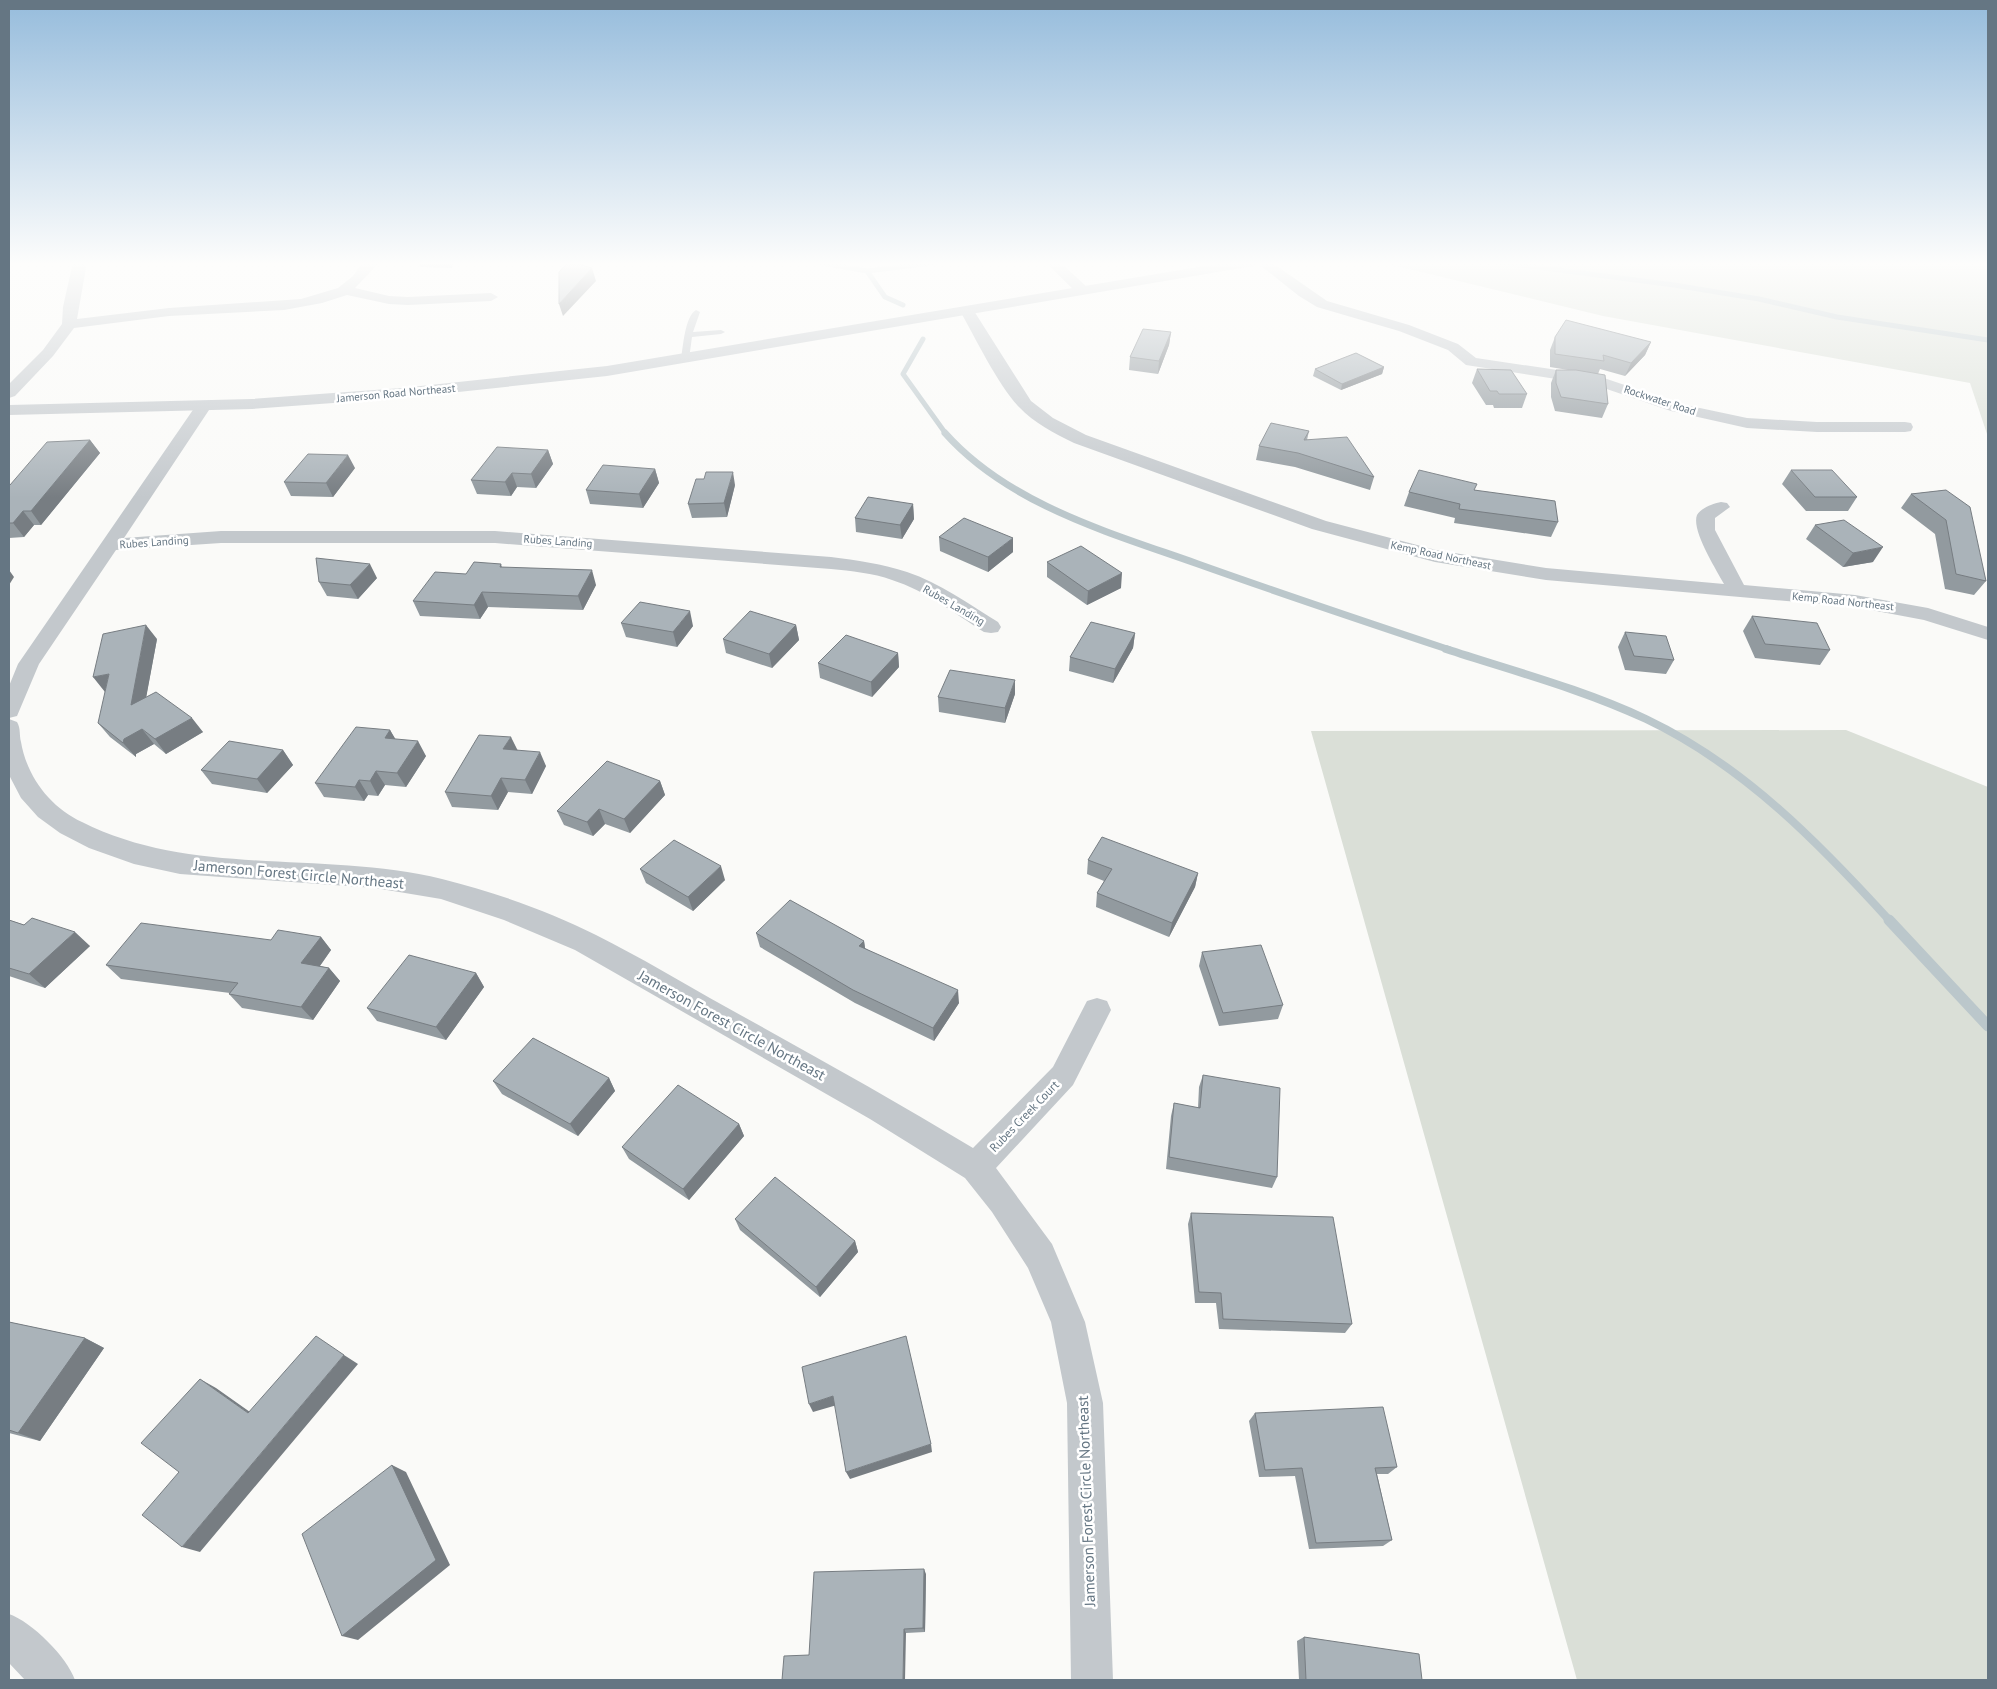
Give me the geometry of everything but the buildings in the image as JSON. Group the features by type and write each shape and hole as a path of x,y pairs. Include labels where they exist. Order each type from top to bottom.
{"street":[{"path":"9,394 48,353 57,341"},
{"name":"Jamerson Road Northeast","path":"9,410 203,407 347,398 496,384 685,359 791,341"},
{"name":"Kemp Road Northeast","path":"984,341 1019,397 1040,417 1080,439 1318,525 1400,547 1502,568 1592,579 1736,590 1894,606 1945,619 1988,634"},
{"name":"Rockwater Road","path":"1437,341 1453,347 1471,362 1598,380 1678,408 1747,423 1817,427 1905,427"},
{"path":"9,711 30,664 203,407"},
{"path":"1721,507 1706,516 1706,530 1736,590"},
{"name":"Rubes Landing","path":"110,545 220,537 495,537 831,563 900,576 930,590 991,627"},
{"name":"Jamerson Forest Circle Northeast","path":"9,727 9,742 17,768 28,792 48,812 69,827 98,841 134,854 180,864 374,878 441,889 513,912 585,942 881,1109 976,1167 1040,1256 1068,1322 1085,1403 1092,1680"},
{"name":"Rubes Creek Court","path":"976,1167 1063,1076 1097,1010"},
{"path":"9,1634 54,1680"}],"lane":[{"path":"685,359 688,341"}],"shaded area":[{"path":"1739,341 1988,341 1988,437 1970,383"},
{"path":"1846,730 1988,787 1988,1680 1577,1680 1311,731"}],"waterway":[{"path":"922,341 903,374 946,434"},
{"path":"946,434 971,458 999,479 1030,498 1063,514 1131,541 1450,650"},
{"path":"1446,649 1547,681 1622,708 1681,738 1715,759 1778,808 1836,863 1890,921"},
{"path":"1889,920 1988,1026"}]}
